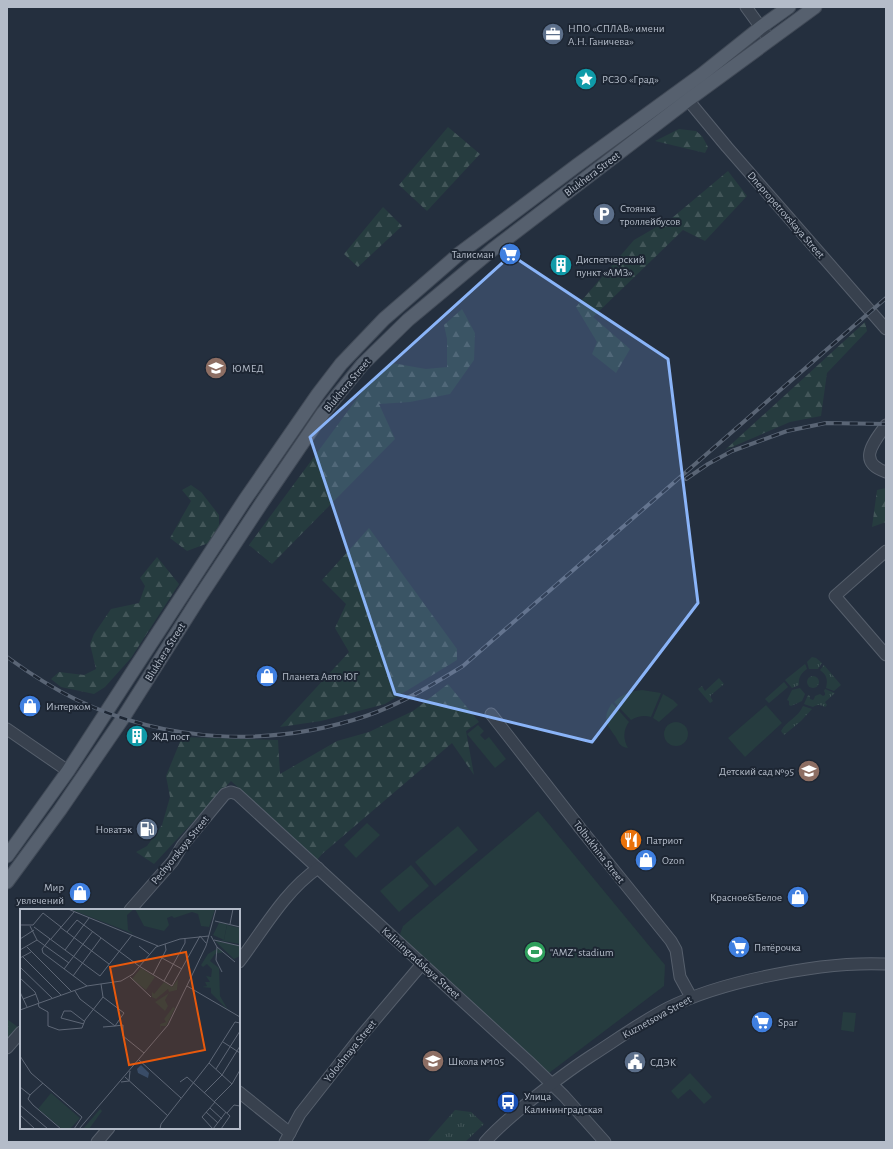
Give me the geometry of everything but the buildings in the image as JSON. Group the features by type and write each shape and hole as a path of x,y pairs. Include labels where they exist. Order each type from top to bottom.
{"main road":[{"name":"Blukhera Street","path":"7,882 60,810 123,718 199,598 284,469 323,413 362,365 408,320 683,95 701,75 760,27 789,7"},
{"name":"Blukhera Street","path":"7,856 68,771 244,501 318,394 341,364 384,319 460,253 576,166 683,95 770,40 815,7"}],"street":[{"path":"746,7 770,40"},
{"name":"Dnepropetrovskaya Street","path":"683,95 886,329"},
{"path":"886,425 875,440 869,454 870,461 878,469 886,472"},
{"path":"886,551 835,596 886,655"},
{"name":"Tolbukhina Street","path":"491,714 671,941 676,950 680,977 691,997"},
{"path":"7,729 68,771"},
{"name":"Kaliningradskaya Street","path":"231,792 237,794 528,1061 588,1122 605,1142"},
{"name":"Pechyorskaya Street","path":"131,909 173,861 182,846 225,794 231,792"},
{"path":"240,961 278,908 307,877 318,868"},
{"name":"Yolochnaya Street","path":"287,1138 300,1114 362,1035 422,964"},
{"name":"Kuznetsova Street","path":"485,1142 496,1130 551,1084 574,1067 647,1020 691,997 736,983 801,970 838,964 886,964"},
{"path":"7,1048 20,1033"},
{"path":"240,1093 287,1138"},
{"path":"97,1142 108,1129"}],"highlighted area":[{"path":"511,255 668,359 698,603 592,742 395,694 310,437"}],"green space":[{"path":"448,127 480,154 427,211 399,185"},
{"path":"679,129 696,131 702,136 708,147 705,153 655,141"},
{"path":"728,171 747,196 705,241 683,230 593,317 630,349 616,373 592,354 597,342 576,307 634,240 672,218"},
{"path":"383,207 402,226 358,267 344,254"},
{"path":"462,309 475,333 474,360 450,394 410,402 379,404 395,439 272,564 249,545 370,381 392,363 426,369 447,367 447,339 444,325"},
{"path":"865,322 867,331 827,373 821,416 790,422 725,450"},
{"path":"191,485 201,492 219,515 219,527 211,542 187,551 170,538 191,501 182,490"},
{"path":"886,488 886,522 872,527 877,490"},
{"path":"369,528 457,649 457,660 385,704 321,721 280,727 349,652 335,628 346,604 322,580"},
{"path":"157,557 179,584 131,658 105,687 94,694 61,687 51,679 59,672 84,675 96,669 90,644 94,634 111,609 139,603 145,586 140,578"},
{"path":"812,657 816,658 822,663 818,669 809,669 807,662"},
{"path":"805,664 807,669 800,676 799,685 792,688 785,680"},
{"path":"824,665 841,685 834,691 826,688 826,678 820,670"},
{"path":"811,676 815,676 819,682 815,688 811,688 807,684 807,680"},
{"path":"719,678 724,684 710,696 713,701 710,703 698,689 702,686 705,691"},
{"path":"784,682 788,687 769,703 765,699"},
{"path":"448,684 479,722 466,731 474,775 452,743 322,854 317,860 231,781 154,864 136,852 147,846 162,825 170,797 166,776 182,737 278,740 280,774 337,741 369,732 413,711"},
{"path":"800,688 805,694 802,701 791,706 789,705 789,701 787,700 792,690"},
{"path":"825,689 835,693 825,702 827,705 825,707 816,705 813,707 804,704 808,695 810,696 810,699 813,700 815,696 820,694 823,696 825,695"},
{"path":"642,690 661,693 651,717 641,716 631,720 614,702 627,693"},
{"path":"663,694 678,705 659,722 653,718"},
{"path":"612,703 629,722 624,735 628,748 623,747 620,744 607,724 606,717"},
{"path":"766,705 782,723 745,757 728,738"},
{"path":"803,706 812,709 801,721 784,735 781,731 783,727 801,710"},
{"path":"676,722 681,723 687,729 687,739 681,745 676,746 671,745 665,739 664,734 665,729 671,723"},
{"path":"478,725 484,731 480,735 485,740 489,737 506,759 495,768 467,734"},
{"name":"\"AMZ\" stadium","path":"538,811 665,965 664,986 549,1073 545,1073 402,939 400,934 403,926"},
{"path":"367,823 380,835 356,858 344,845"},
{"path":"458,826 478,850 435,886 415,862"},
{"path":"411,865 429,886 399,912 380,891"},
{"path":"843,1012 856,1013 854,1032 841,1030"},
{"path":"7,1019 19,1028 7,1042"},
{"path":"690,1073 712,1097 704,1104 690,1089 678,1099 671,1091"},
{"path":"455,1110 471,1112 484,1124 465,1142 427,1142"}],"railway":[{"path":"7,657 41,680 77,700 112,714 147,725 183,732 220,736 256,736 293,733 330,726 366,716 392,706 416,694 463,666 886,298"},
{"path":"686,479 708,464 732,451 787,431 826,423 886,424"}],"place":[{"name":"НПО «СПЛАВ» имени А.Н. Ганичева»","path":"553,34"},
{"name":"РСЗО «Град»","path":"586,79"},
{"name":"Стоянка троллейбусов","path":"604,214"},
{"name":"Талисман","path":"510,254"},
{"name":"Диспетчерский пункт «АМЗ»","path":"561,265"},
{"name":"ЮМЕД","path":"216,368"},
{"name":"Планета Авто ЮГ","path":"267,676"},
{"name":"Интерком","path":"30,706"},
{"name":"ЖД пост","path":"137,736"},
{"name":"Детский сад №95","path":"809,771"},
{"name":"Новатэк","path":"147,829"},
{"name":"Патриот","path":"631,840"},
{"name":"Ozon","path":"646,860"},
{"name":"Мир увлечений","path":"80,893"},
{"name":"Красное&Белое","path":"798,897"},
{"name":"Пятёрочка","path":"739,947"},
{"name":"\"AMZ\" stadium","path":"535,952"},
{"name":"Spar","path":"762,1022"},
{"name":"Школа №105","path":"433,1061"},
{"name":"СДЭК","path":"635,1062"},
{"name":"Улица Калининградская","path":"508,1102"}]}
